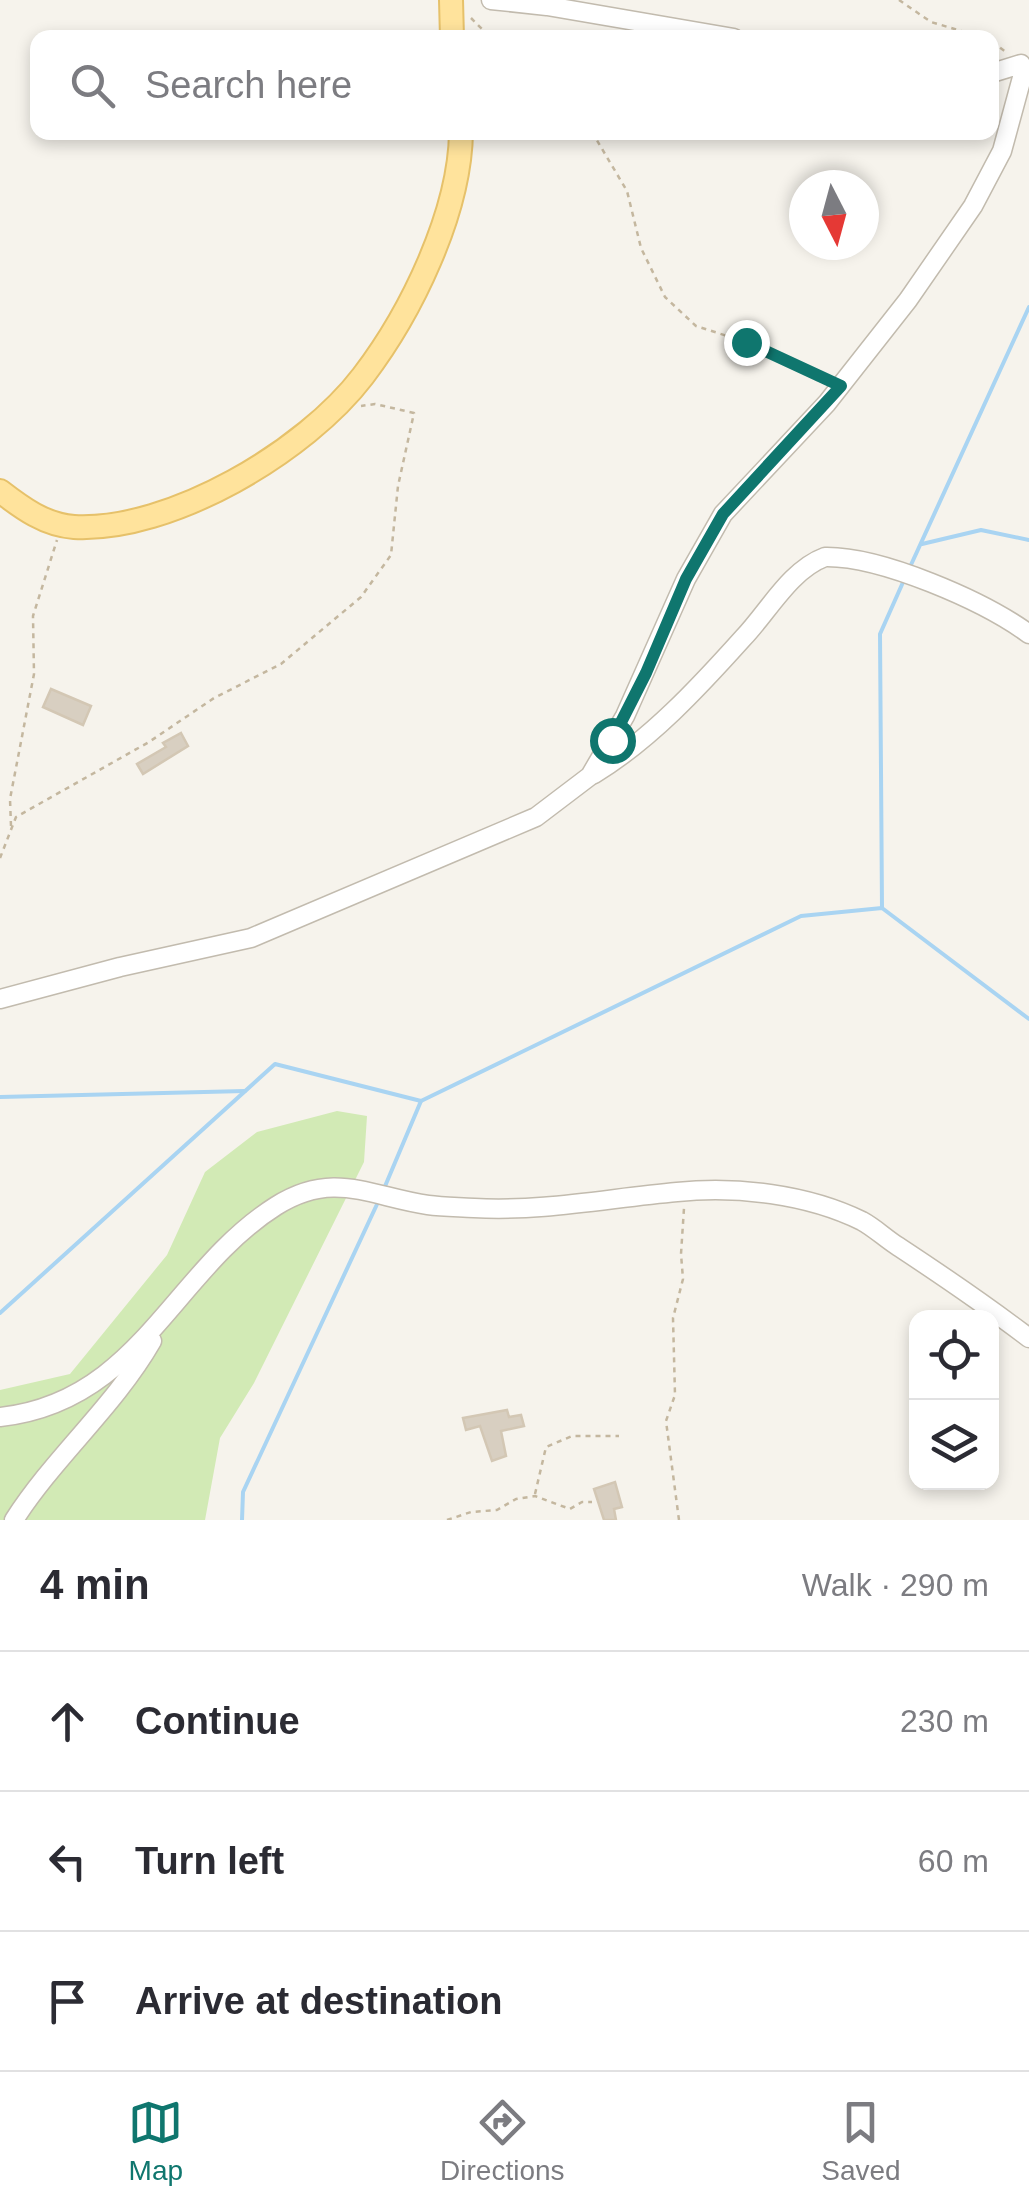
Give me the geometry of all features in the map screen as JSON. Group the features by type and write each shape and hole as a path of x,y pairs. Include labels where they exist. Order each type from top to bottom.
{"main road":[{"path":"0,491 46,521 104,525 142,518 207,494 282,450 335,408 364,375 412,296 449,209 459,140"}],"street":[{"path":"490,0 683,30"},
{"path":"590,776 625,716 686,579 723,514 841,386 940,256 993,172 1010,131 1024,70 1022,64 999,70"},
{"path":"0,999 120,966 251,938 536,817 613,762 656,725 742,640 800,571 825,557 856,561 944,587 1029,634"},
{"path":"14,1520 128,1378 165,1319 203,1272 252,1223 283,1202 334,1186 426,1205 493,1209 544,1208 686,1191 772,1195 854,1218 1029,1338"},
{"path":"0,1416 45,1409 74,1395 126,1356 165,1319"}],"path":[{"path":"899,0 931,22 958,30"},
{"path":"459,7 483,30"},
{"path":"597,140 627,191 641,248 665,297 696,326 746,342 841,386"},
{"path":"0,858 16,817 149,742 214,698 282,664 361,598 391,555 398,486 414,413 375,404 335,408"},
{"path":"11,830 10,799 34,674 33,616 62,524"},
{"path":"678,1520 666,1421 675,1395 674,1318 684,1279 681,1254 686,1191"},
{"path":"535,1496 546,1447 572,1436 619,1436"},
{"path":"448,1520 471,1512 497,1510 516,1499 535,1496 570,1509 582,1502 592,1502"}],"green space":[{"path":"337,1111 367,1116 364,1162 254,1383 220,1438 205,1520 0,1520 0,1390 70,1374 167,1255 205,1172 257,1132"}],"building":[{"path":"51,689 91,706 83,725 43,707"},
{"path":"181,733 188,746 143,774 137,764"},
{"path":"507,1410 509,1417 521,1415 524,1426 501,1431 506,1456 492,1461 480,1426 466,1430 463,1418"},
{"path":"615,1482 622,1507 614,1509 616,1520 604,1520 594,1489"}],"waterway":[{"path":"910,567 1029,307"},
{"path":"922,544 981,530 1029,540"},
{"path":"882,908 880,634 904,580"},
{"path":"0,1313 275,1064 421,1101 801,916 882,908 1029,1019"},
{"path":"0,1097 245,1091"},
{"path":"383,1191 421,1101"},
{"path":"242,1520 243,1492 379,1200"}],"route":[{"path":"612,740 686,579 723,514 841,386 746,342"}]}
